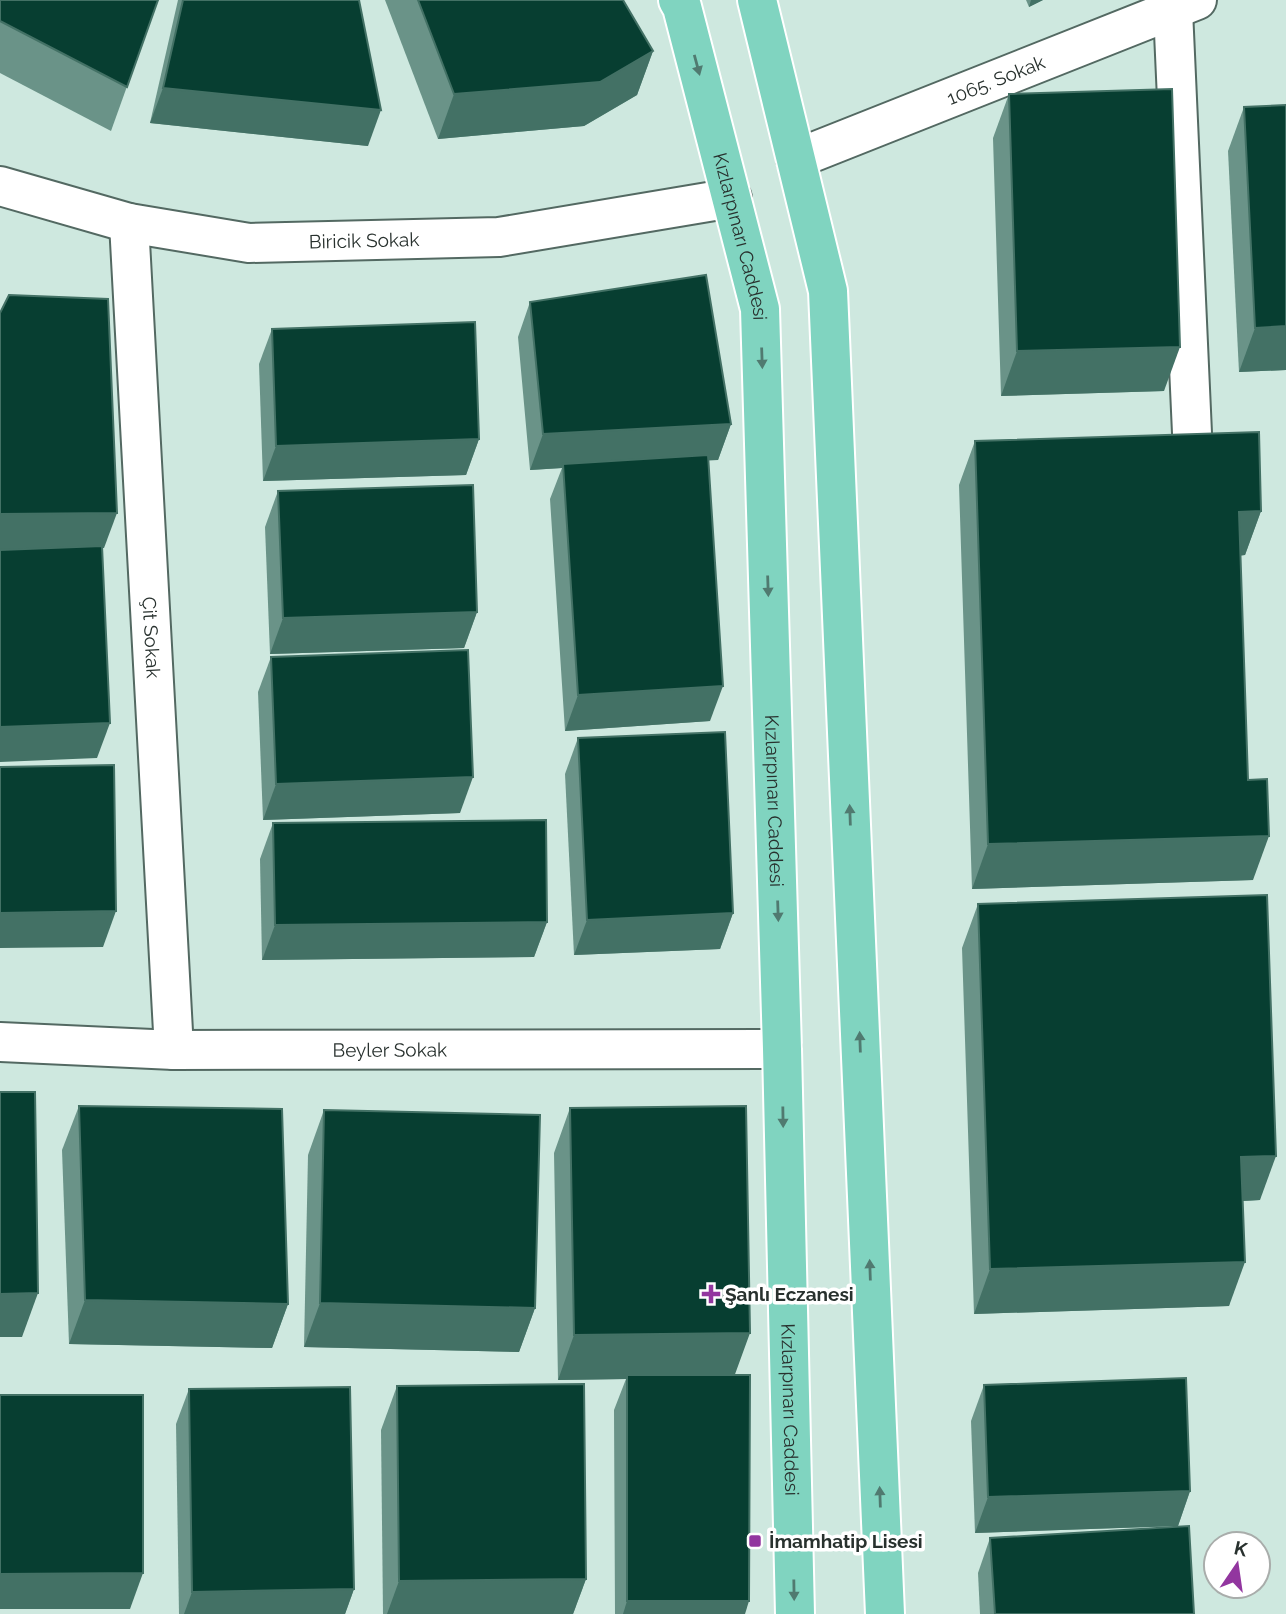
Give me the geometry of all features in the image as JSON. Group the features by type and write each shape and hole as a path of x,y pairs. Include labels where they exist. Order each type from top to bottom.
{"main road":[{"name":"Kızlarpınarı Caddesi","path":"678,0 760,309 782,1049 795,1614"},
{"path":"757,0 828,291 885,1614"}],"street":[{"name":"1065. Sokak","path":"796,159 1185,5"},
{"path":"1185,5 1192,433"},
{"name":"Biricik Sokak","path":"0,186 129,223 248,243 499,237 732,198"},
{"name":"Çit Sokak","path":"129,223 174,1050"},
{"name":"Beyler Sokak","path":"0,1042 174,1050 782,1049"}],"building":[{"path":"0,0 158,0 127,87 0,21"},
{"path":"183,0 359,0 381,110 163,88"},
{"path":"418,0 623,0 653,51 600,82 454,94"},
{"path":"1172,89 1180,347 1017,351 1009,94"},
{"path":"1286,105 1286,326 1255,328 1244,107"},
{"path":"706,275 731,424 543,434 530,302"},
{"path":"9,295 108,299 117,513 0,514 0,313"},
{"path":"475,322 479,439 276,446 272,329"},
{"path":"1259,432 1261,511 1239,512 1248,780 1267,779 1269,836 988,844 975,441"},
{"path":"708,455 723,686 578,695 563,464"},
{"path":"473,485 477,612 283,618 278,491"},
{"path":"102,546 110,723 0,727 0,550"},
{"path":"468,650 473,777 276,784 271,657"},
{"path":"725,732 733,913 587,920 578,738"},
{"path":"114,765 116,911 0,913 0,767"},
{"path":"546,820 547,922 275,925 273,823"},
{"path":"1267,895 1276,1156 1241,1157 1245,1262 990,1269 978,904"},
{"path":"0,1092 35,1092 38,1293 0,1294"},
{"path":"79,1106 282,1109 288,1304 85,1300"},
{"path":"746,1106 750,1333 574,1335 570,1108"},
{"path":"324,1110 540,1115 535,1308 320,1303"},
{"path":"627,1375 750,1375 749,1601 627,1601"},
{"path":"1186,1378 1190,1491 988,1497 984,1385"},
{"path":"584,1384 586,1579 399,1581 397,1386"},
{"path":"350,1387 354,1589 192,1592 189,1389"},
{"path":"0,1395 143,1395 143,1573 0,1574"},
{"path":"1189,1526 1194,1614 995,1614 990,1538"}],"place":[{"name":"Şanlı Eczanesi","path":"711,1294"},
{"name":"İmamhatip Lisesi","path":"755,1541"}]}
